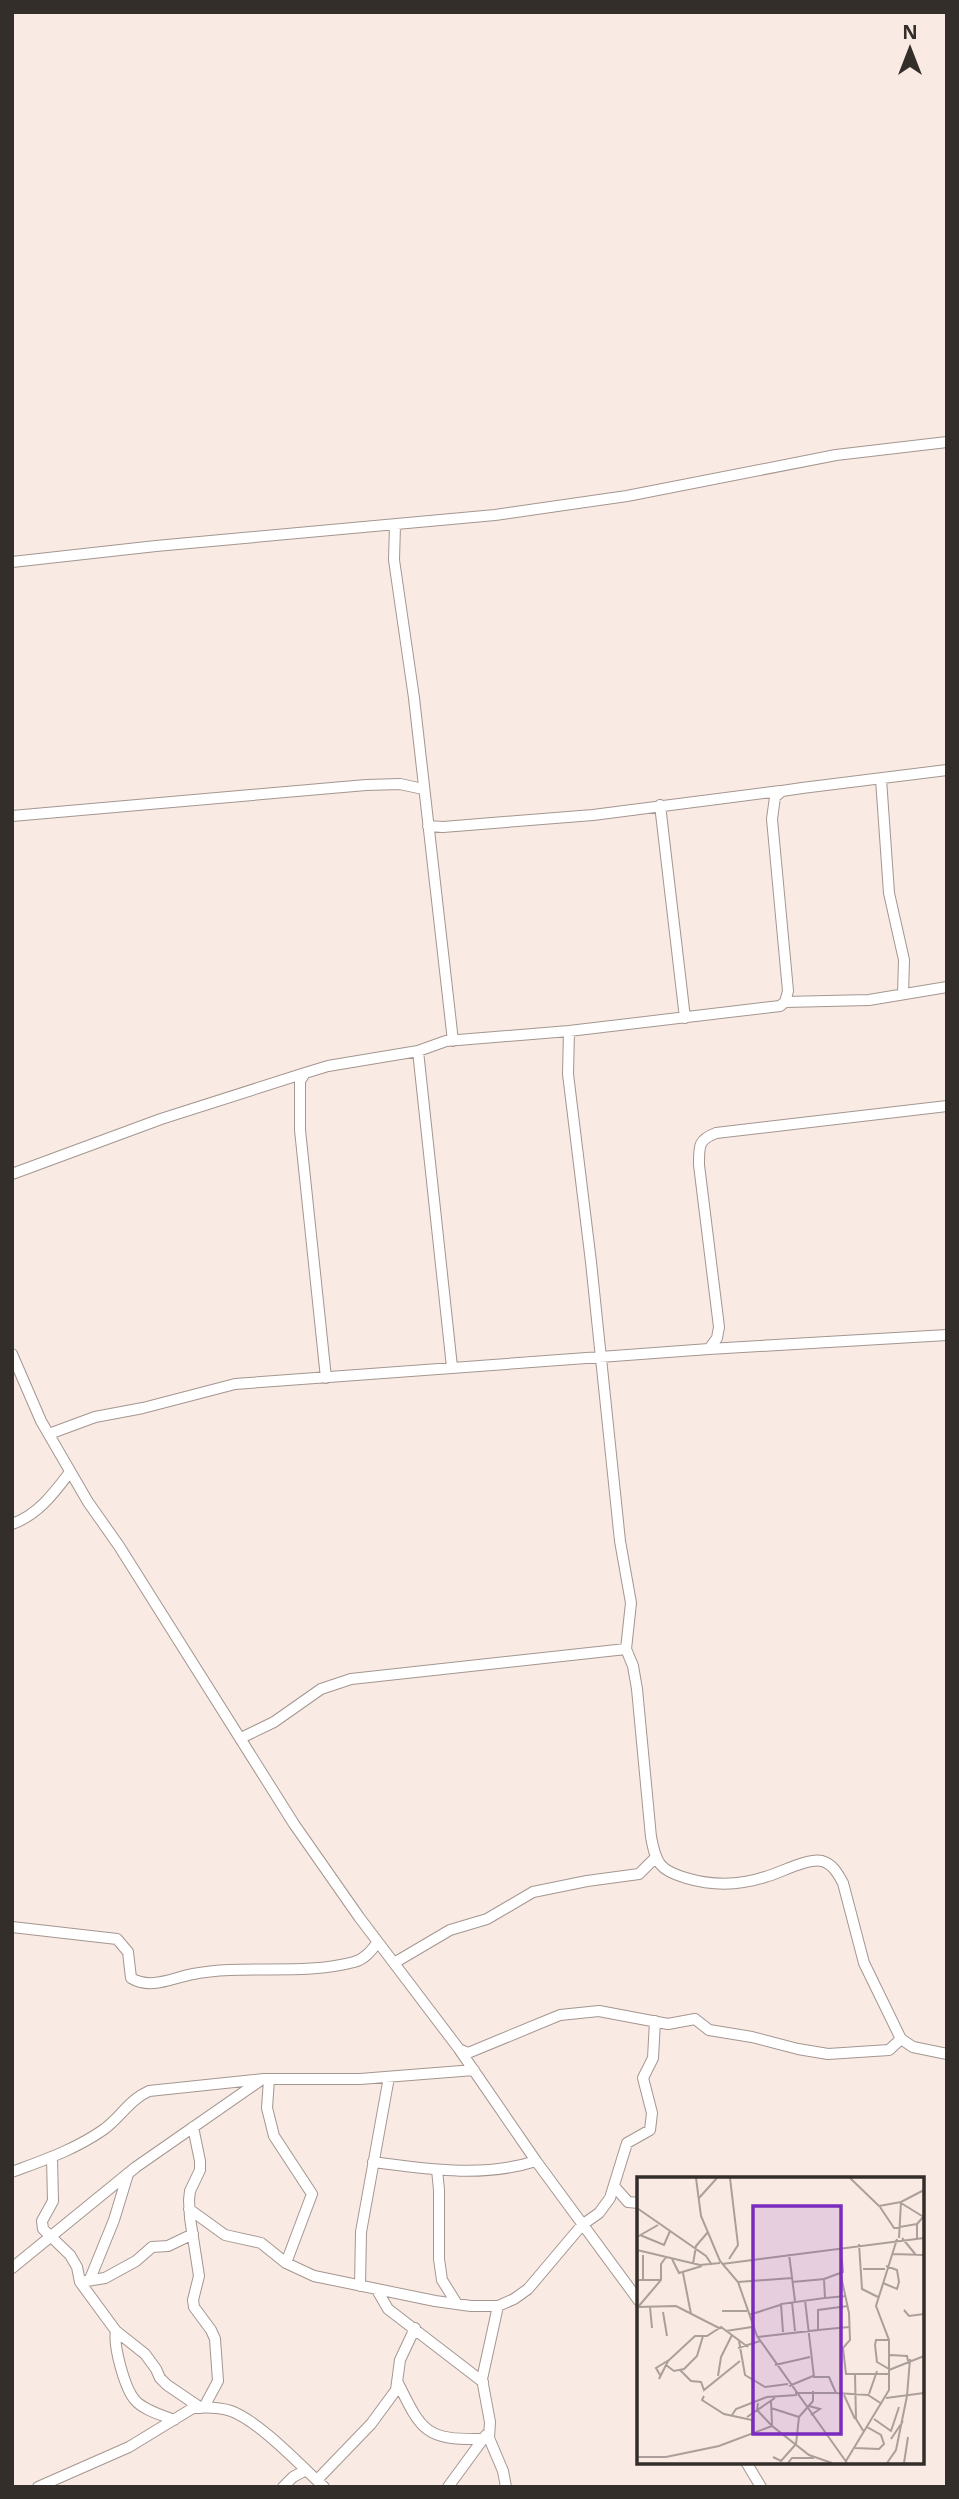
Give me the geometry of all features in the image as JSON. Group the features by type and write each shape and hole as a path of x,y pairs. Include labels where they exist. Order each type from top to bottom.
{"street":[{"path":"12,562 495,515 627,496 836,455 947,442"},
{"path":"395,525 394,560 414,698 453,1041"},
{"path":"428,826 546,820 947,771"},
{"path":"881,779 889,893 904,960 903,994"},
{"path":"12,817 366,785 400,784 424,789"},
{"path":"782,791 775,797 772,819 788,991 785,1002"},
{"path":"660,806 685,1018"},
{"path":"12,1174 161,1119 327,1066 418,1051 453,1041 685,1018 775,1007 785,1002 869,1000 947,987"},
{"path":"569,1031 568,1074 620,1541 631,1603 626,1649 633,1666 637,1689 655,1858 669,1874 728,1885 765,1877 811,1861 820,1860 829,1864 838,1872 843,1883 864,1963 901,2039 914,2047 947,2054"},
{"path":"418,1051 452,1367"},
{"path":"305,1073 300,1081 300,1130 326,1378"},
{"path":"709,1349 717,1338 719,1327 699,1165 699,1146 705,1137 716,1133 947,1106"},
{"path":"48,1434 95,1417 143,1408 218,1387 600,1356 947,1335"},
{"path":"12,1354 48,1434 70,1472 294,1824 637,2298"},
{"path":"12,1524 29,1516 47,1501 70,1472"},
{"path":"241,1738 274,1722 321,1689 351,1679 626,1649"},
{"path":"394,1963 450,1930 487,1919 533,1892 639,1874 655,1858"},
{"path":"12,1927 117,1939 128,1952 131,1978 146,1983 163,1983 197,1973 355,1962 368,1956 378,1942"},
{"path":"459,2049 468,2053 560,2015 599,2011 676,2023 695,2019 709,2030 752,2036 828,2054 888,2050 901,2039"},
{"path":"189,2209 220,2232 261,2243 286,2263 314,2276 457,2304 498,2306 514,2300 528,2289 582,2225 598,2213 610,2198 627,2143 647,2134 652,2124 652,2113 643,2078 653,2058 655,2021"},
{"path":"12,2172 52,2158 95,2136 136,2099 149,2091 266,2079 360,2080 474,2070"},
{"path":"360,2286 361,2232 388,2077"},
{"path":"12,2268 128,2174 266,2079"},
{"path":"266,2079 267,2108 274,2136 312,2194 286,2263"},
{"path":"193,2127 200,2170 190,2192 189,2209 199,2276 193,2300 194,2307 215,2339 218,2381 203,2408"},
{"path":"52,2158 53,2201 41,2225 70,2255 116,2331 145,2354 160,2378 203,2408"},
{"path":"373,2162 437,2170 472,2171 506,2169 536,2161"},
{"path":"437,2170 442,2280 457,2304"},
{"path":"85,2281 114,2220 128,2174"},
{"path":"614,2186 628,2202 637,2203"},
{"path":"85,2281 105,2278 136,2261 152,2247 168,2246 193,2234"},
{"path":"626,2284 637,2282"},
{"path":"377,2290 388,2309 483,2382"},
{"path":"498,2306 485,2360 483,2382 486,2435 503,2471 506,2487"},
{"path":"38,2487 100,2461 193,2408 233,2412 255,2425 321,2484 396,2390 400,2360 415,2328"},
{"path":"116,2331 117,2355 133,2398 142,2406 174,2420"},
{"path":"398,2383 413,2412 432,2434 451,2439 486,2435"},
{"path":"448,2487 486,2435"},
{"path":"747,2464 761,2487"},
{"path":"283,2487 306,2470"}]}
